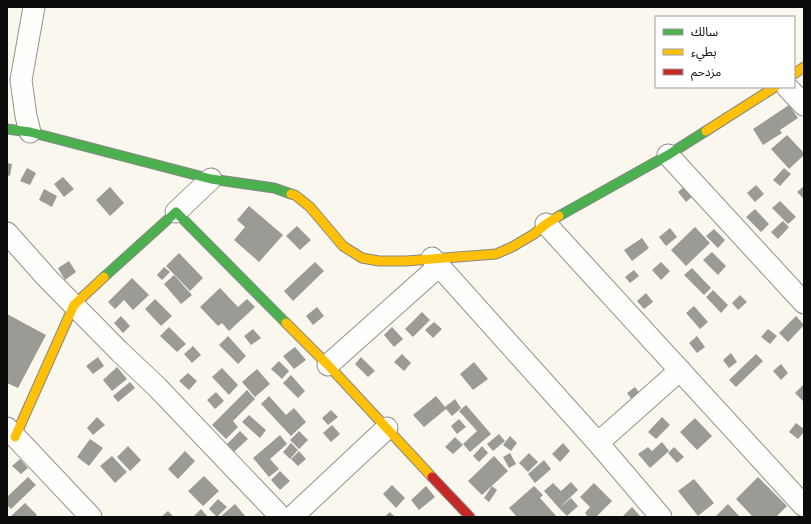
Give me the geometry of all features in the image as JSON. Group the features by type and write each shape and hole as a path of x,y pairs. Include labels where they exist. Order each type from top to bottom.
{"street":[{"path":"28,124 21,80 34,7"},
{"path":"7,61 21,80"},
{"path":"795,73 804,67"},
{"path":"7,129 28,124 211,179 274,188 296,195 310,206 343,246 362,258 379,261 436,262 464,257 496,254 512,247 534,234 546,224 668,155 773,88"},
{"path":"788,88 804,105"},
{"path":"7,99 28,124"},
{"path":"668,155 804,303"},
{"path":"91,517 11,433 74,305 121,260 211,179"},
{"path":"176,212 328,365 470,517"},
{"path":"546,224 804,506"},
{"path":"7,233 74,305 157,387 281,517"},
{"path":"328,365 436,262"},
{"path":"436,262 661,517"},
{"path":"598,444 680,370"},
{"path":"292,517 387,428"}],"building":[{"path":"789,105 798,118 780,130 782,133 763,145 753,129"},
{"path":"787,135 804,153 804,155 789,169 771,149"},
{"path":"7,163 12,164 10,176 7,175"},
{"path":"27,168 36,173 30,185 20,181"},
{"path":"784,168 791,174 780,186 773,180"},
{"path":"63,177 74,189 64,197 54,184"},
{"path":"756,185 764,194 755,202 747,193"},
{"path":"685,186 693,196 686,202 678,192"},
{"path":"804,186 804,199 797,192"},
{"path":"110,187 124,203 110,216 96,200"},
{"path":"44,189 57,196 52,207 39,200"},
{"path":"780,201 796,217 788,224 772,208"},
{"path":"249,206 283,235 259,262 234,240 245,227 237,220"},
{"path":"755,209 769,224 761,232 746,217"},
{"path":"783,221 789,227 778,239 771,232"},
{"path":"297,226 311,240 300,250 286,236"},
{"path":"695,227 710,243 686,266 671,250"},
{"path":"670,228 677,237 666,246 659,237"},
{"path":"714,229 725,240 718,248 706,236"},
{"path":"642,238 649,248 632,261 624,250"},
{"path":"712,252 726,266 718,275 703,260"},
{"path":"179,253 203,278 190,291 166,266"},
{"path":"69,261 76,272 65,280 58,268"},
{"path":"315,262 324,271 293,301 284,291"},
{"path":"661,262 670,271 661,280 652,270"},
{"path":"164,267 170,272 162,280 157,275"},
{"path":"692,268 711,288 704,295 684,275"},
{"path":"634,270 639,276 630,283 625,277"},
{"path":"174,275 192,295 181,304 164,284"},
{"path":"132,278 149,295 133,310 124,300 115,309 108,302"},
{"path":"220,288 238,307 247,299 255,307 229,331 222,323 218,326 200,307"},
{"path":"713,290 728,305 721,313 706,297"},
{"path":"646,293 653,302 644,309 637,301"},
{"path":"740,295 747,302 738,310 732,303"},
{"path":"155,299 172,316 161,326 145,309"},
{"path":"694,306 708,322 700,329 686,313"},
{"path":"317,307 324,316 313,325 306,316"},
{"path":"422,312 430,320 413,337 405,329"},
{"path":"7,314 46,335 18,388 7,383"},
{"path":"121,316 130,326 123,333 114,323"},
{"path":"796,316 804,325 788,342 779,333"},
{"path":"434,322 442,329 433,338 425,330"},
{"path":"169,327 186,344 177,352 160,336"},
{"path":"392,327 403,339 394,347 384,335"},
{"path":"253,329 261,338 251,345 244,336"},
{"path":"768,329 777,336 770,344 761,337"},
{"path":"228,336 246,356 238,364 219,345"},
{"path":"697,336 705,347 697,353 689,343"},
{"path":"193,346 201,355 192,363 184,354"},
{"path":"295,347 306,360 294,369 283,356"},
{"path":"731,353 737,362 729,368 723,360"},
{"path":"402,354 411,363 404,371 394,362"},
{"path":"756,354 763,361 736,387 729,380"},
{"path":"98,357 104,366 93,374 86,366"},
{"path":"361,357 375,371 368,377 355,364"},
{"path":"279,361 289,371 282,379 271,369"},
{"path":"474,362 488,379 473,390 460,374"},
{"path":"781,364 788,373 781,380 773,371"},
{"path":"117,367 127,379 112,391 103,380"},
{"path":"222,368 238,385 229,395 212,377"},
{"path":"257,369 270,384 255,397 242,382"},
{"path":"188,373 197,381 189,390 179,381"},
{"path":"291,375 305,391 298,398 283,383"},
{"path":"130,382 135,388 118,402 113,396"},
{"path":"804,384 804,402 795,393"},
{"path":"635,387 644,399 636,405 627,393"},
{"path":"247,390 255,399 233,421 238,427 226,439 212,425"},
{"path":"216,392 224,401 215,409 207,400"},
{"path":"269,396 286,415 294,408 306,422 291,436 261,404"},
{"path":"436,396 445,407 455,399 461,408 452,416 446,409 424,427 413,415"},
{"path":"466,405 491,434 470,452 463,444 477,431 459,411"},
{"path":"331,410 338,417 328,425 322,418"},
{"path":"249,415 266,430 260,438 242,422"},
{"path":"97,417 105,425 93,435 87,428"},
{"path":"662,417 670,425 656,439 648,432"},
{"path":"695,418 712,436 697,450 680,432"},
{"path":"459,419 466,427 457,434 451,426"},
{"path":"796,423 804,429 804,432 798,439 789,432"},
{"path":"332,425 340,434 331,442 323,433"},
{"path":"240,431 248,439 234,452 227,444"},
{"path":"299,431 308,440 299,449 290,440"},
{"path":"499,434 505,441 493,451 487,444"},
{"path":"280,435 287,444 270,459 279,469 269,477 253,458"},
{"path":"510,436 517,443 511,451 503,445"},
{"path":"455,437 463,445 453,454 445,447"},
{"path":"90,439 103,448 89,466 77,457"},
{"path":"662,442 669,451 650,468 638,454 648,447 652,451"},
{"path":"291,443 298,450 290,459 283,452"},
{"path":"563,443 570,451 560,462 552,454"},
{"path":"128,446 141,460 130,471 117,457"},
{"path":"482,446 488,453 479,462 473,456"},
{"path":"674,447 684,457 677,463 668,453"},
{"path":"185,451 195,461 178,479 168,469"},
{"path":"299,451 306,459 298,466 291,459"},
{"path":"510,453 516,464 509,468 503,457"},
{"path":"529,453 538,462 528,472 519,463"},
{"path":"112,456 127,472 115,483 100,466"},
{"path":"494,456 508,471 482,495 468,481"},
{"path":"20,459 28,468 21,474 12,466"},
{"path":"544,460 551,469 535,483 528,474"},
{"path":"280,471 290,481 280,490 271,480"},
{"path":"204,476 219,491 203,506 188,491"},
{"path":"28,477 36,485 11,509 7,505 7,497"},
{"path":"758,477 787,506 776,517 753,517 736,499"},
{"path":"694,479 714,503 698,516 678,491"},
{"path":"571,482 578,490 559,508 544,491 553,483 561,491"},
{"path":"594,483 612,501 596,517 588,517 585,513 590,507 580,497"},
{"path":"392,485 405,498 396,508 383,494"},
{"path":"426,486 435,497 419,510 411,500"},
{"path":"492,486 497,490 489,502 484,498"},
{"path":"534,486 543,495 540,498 557,517 517,517 509,508"},
{"path":"571,498 578,506 567,516 559,508"},
{"path":"218,499 227,507 217,517 209,509"},
{"path":"25,503 37,515 35,517 10,517"},
{"path":"235,504 246,517 220,517"},
{"path":"728,504 740,517 715,517"},
{"path":"632,507 641,517 622,517"},
{"path":"201,509 208,517 193,517"},
{"path":"168,511 174,517 161,517"},
{"path":"390,512 395,517 384,517"}],"traffic: fast":[{"path":"7,129 30,132 211,179 274,188 291,194"},
{"path":"559,216 668,155 706,131"},
{"path":"104,277 176,212 286,323"}],"traffic: slow":[{"path":"795,73 804,67"},
{"path":"706,131 773,88"},
{"path":"291,194 295,195 310,207 343,246 362,258 379,261 406,261 496,254 512,247 534,234 559,216"},
{"path":"15,437 74,305 104,277"},
{"path":"286,323 328,365 432,477"}],"traffic: jam":[{"path":"432,477 470,517"}]}
